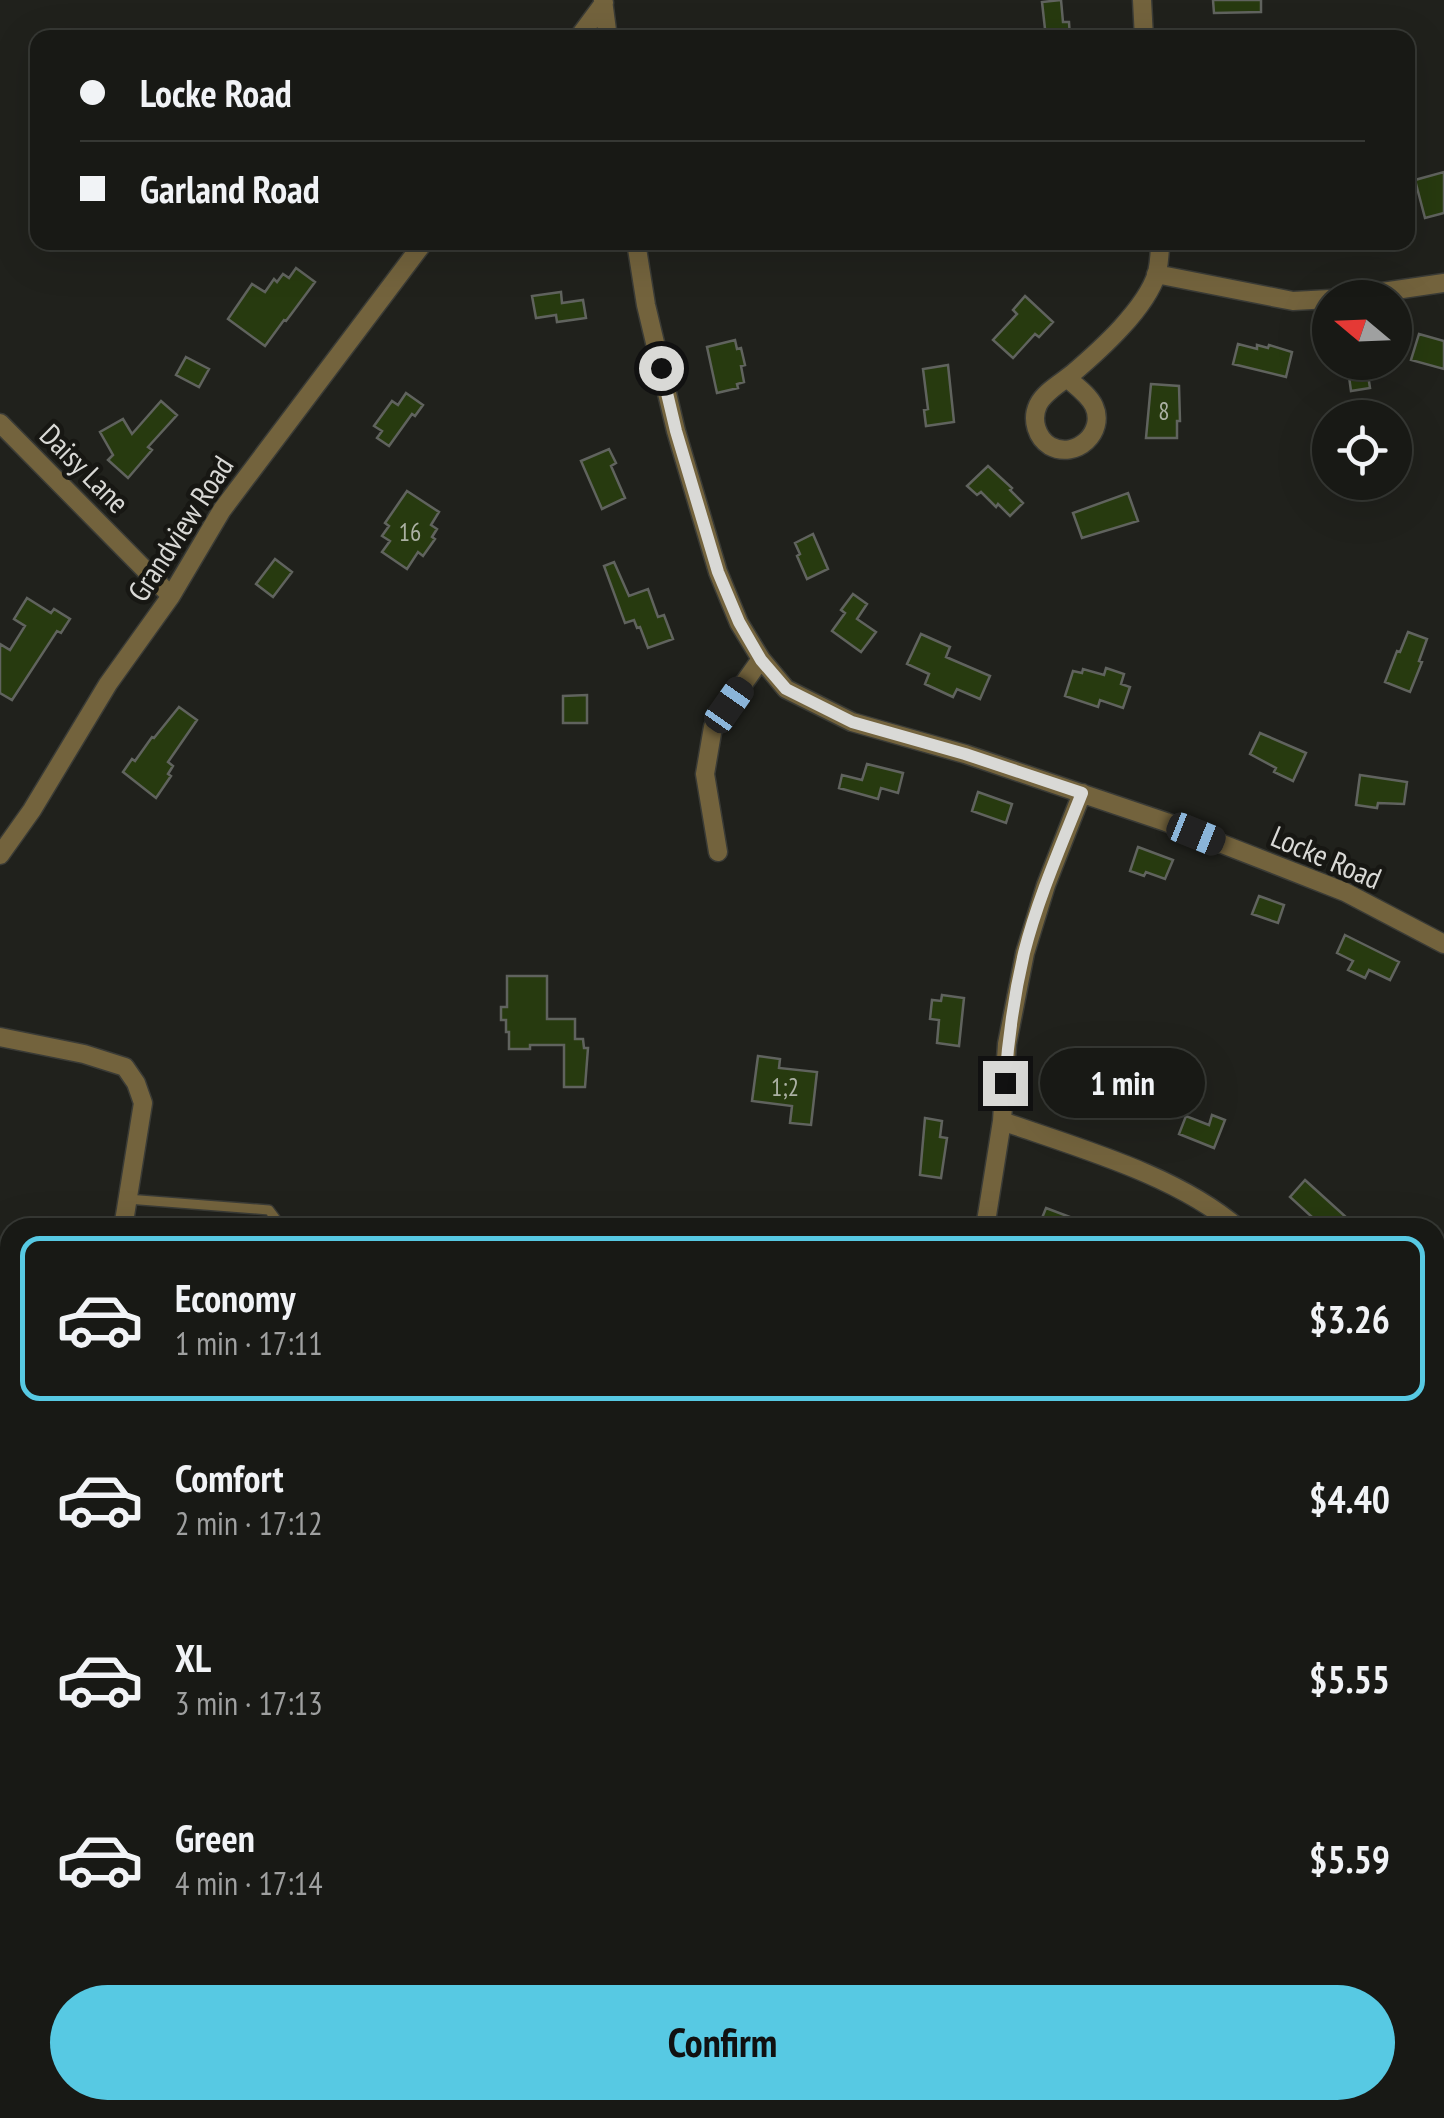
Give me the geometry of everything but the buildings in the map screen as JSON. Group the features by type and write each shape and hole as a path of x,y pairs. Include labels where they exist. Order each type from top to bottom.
{"street":[{"path":"1142,0 1144,30"},
{"path":"584,30 604,1"},
{"path":"604,1 607,30"},
{"name":"Grandview Road","path":"0,856 108,684 171,596 222,510 418,250"},
{"name":"Locke Road","path":"637,250 672,413 718,572 739,622 761,660 786,689 852,722 965,754 1166,822 1345,892 1444,944"},
{"path":"1067,378 1130,317 1156,274 1159,250"},
{"path":"1156,274 1293,301 1312,300"},
{"path":"1412,288 1444,283"},
{"name":"Daisy Lane","path":"0,422 171,596"},
{"path":"718,852 705,774 713,727 761,660"},
{"path":"987,1218 1002,1121 1007,1044 1024,953 1082,793"},
{"path":"0,1037 84,1054 125,1068 136,1083 143,1102 124,1218"},
{"path":"1002,1121 1180,1188 1227,1218"}],"lane":[{"path":"127,1199 268,1210 275,1218"}],"route":[{"path":"661,368 718,572 739,622 761,660 786,689 852,722 1082,793 1024,953 1007,1044 1005,1083"}]}
